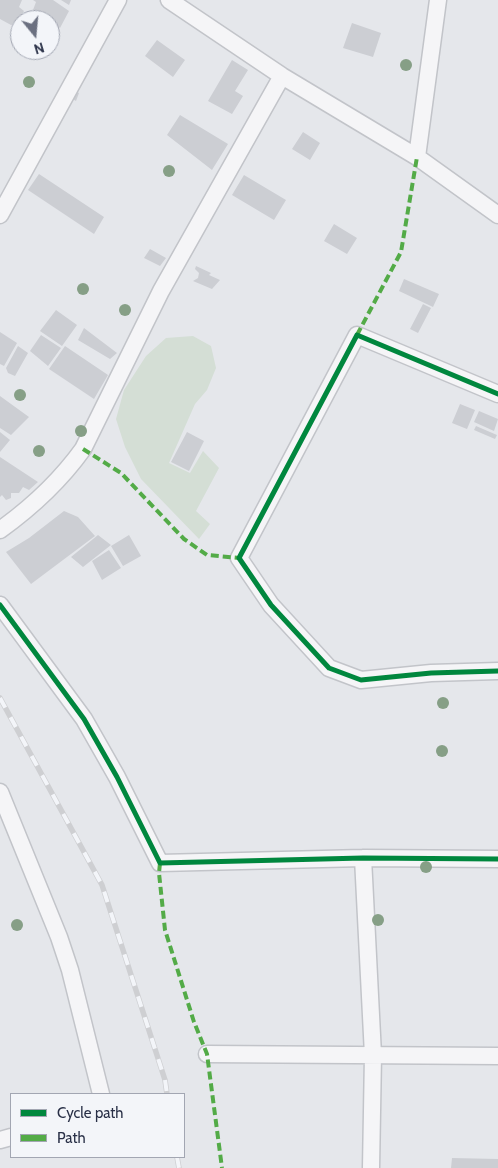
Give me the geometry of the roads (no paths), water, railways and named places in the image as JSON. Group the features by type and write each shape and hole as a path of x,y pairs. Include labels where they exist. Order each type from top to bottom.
{"street":[{"path":"0,215 118,0"},
{"path":"169,0 282,76 417,157 498,214"},
{"path":"417,157 438,0"},
{"path":"0,530 25,513 67,472 83,449 161,291 282,76"},
{"path":"498,394 357,335 239,558 271,605 329,668 361,680 431,673 498,671"},
{"path":"0,605 84,719 117,777 160,863 363,858 498,859"},
{"path":"0,792 59,937 70,970 101,1093"},
{"path":"363,858 373,1055 371,1168"},
{"path":"207,1054 498,1056"}],"railway":[{"path":"0,698 102,885 165,1080 167,1093"},
{"path":"177,1158 179,1168"}]}
